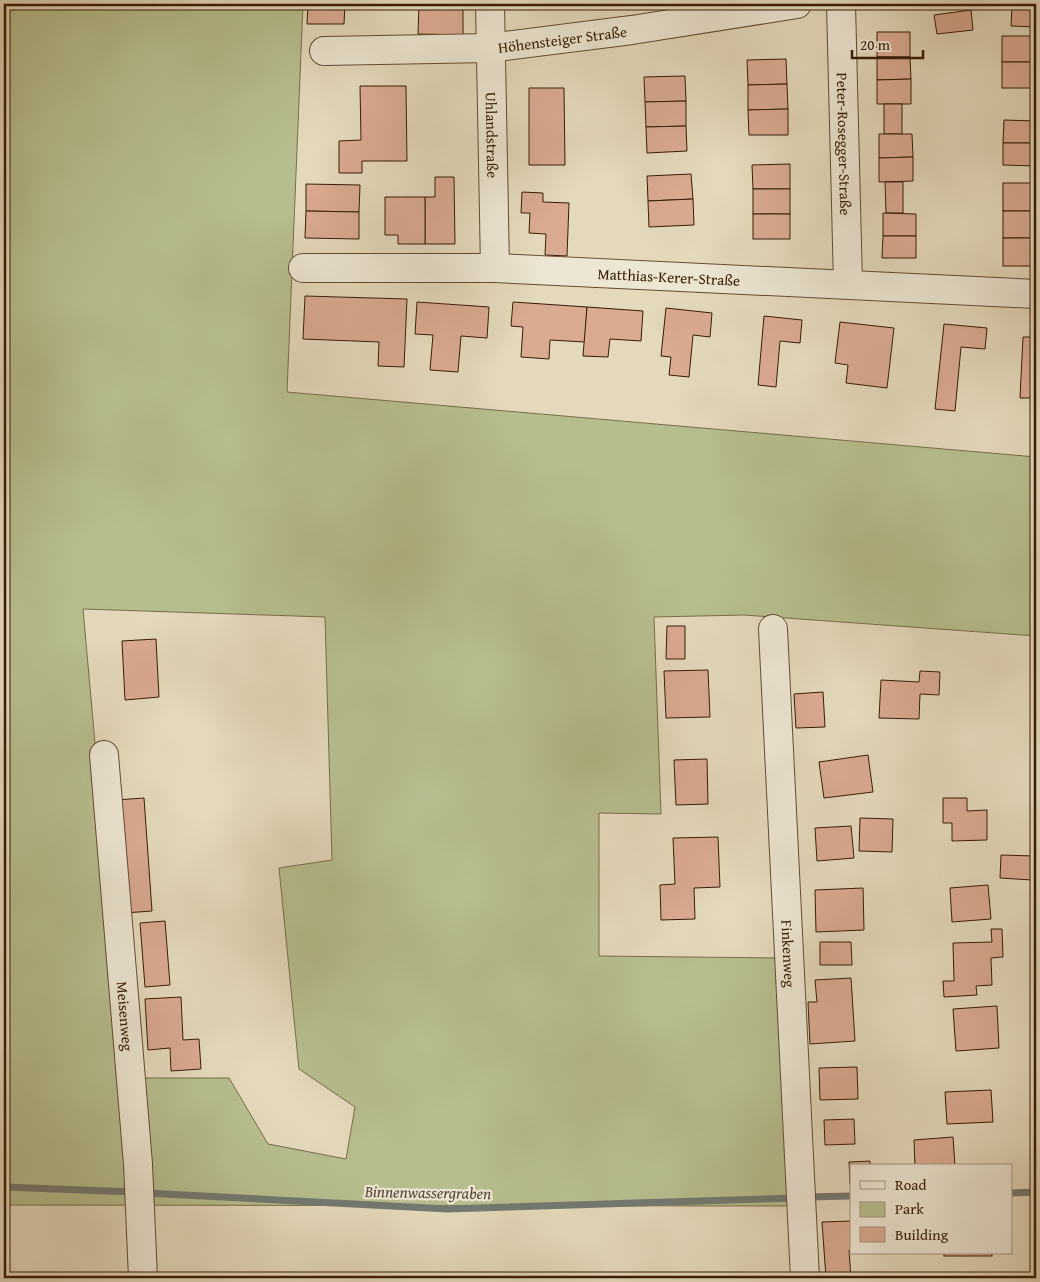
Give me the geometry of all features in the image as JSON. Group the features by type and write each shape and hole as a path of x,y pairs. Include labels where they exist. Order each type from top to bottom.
{"street":[{"name":"Uhlandstraße","path":"490,4 495,268"},
{"name":"Höhensteiger Straße","path":"324,51 490,48 632,30 797,4"},
{"name":"Peter-Rosegger-Straße","path":"841,4 848,284"},
{"name":"Matthias-Kerer-Straße","path":"302,268 495,268 1036,294"},
{"name":"Finkenweg","path":"773,629 805,1278"},
{"name":"Meisenweg","path":"104,754 138,1164 143,1278"}],"green space":[{"path":"4,4 303,4 287,392 1036,457 1036,636 744,615 654,617 661,814 599,813 599,956 779,958 788,1206 4,1205","holes":["83,609 325,617 332,860 279,868 299,1069 355,1107 346,1159 268,1144 229,1078 125,1078"]}],"building":[{"path":"308,4 345,4 344,24 307,24"},
{"path":"419,4 463,4 463,35 418,34"},
{"path":"529,4 569,4 569,6 529,8"},
{"path":"1012,5 1036,6 1036,27 1011,26"},
{"path":"971,10 973,30 937,34 934,15"},
{"path":"877,32 910,32 910,57 877,57"},
{"path":"1002,36 1036,36 1036,62 1002,62"},
{"path":"877,57 910,57 911,79 877,80"},
{"path":"786,59 787,84 748,85 747,60"},
{"path":"1002,62 1036,62 1036,88 1002,88"},
{"path":"685,76 686,101 645,102 644,77"},
{"path":"911,79 911,104 877,104 877,80"},
{"path":"787,84 788,109 748,110 748,85"},
{"path":"360,86 406,86 407,161 362,161 362,173 339,173 339,141 361,140"},
{"path":"529,88 564,88 565,165 529,165"},
{"path":"686,101 686,126 646,127 645,102"},
{"path":"884,104 902,104 902,134 884,134"},
{"path":"788,109 788,135 749,135 748,110"},
{"path":"1004,120 1036,121 1036,143 1003,143"},
{"path":"686,126 687,151 647,153 646,127"},
{"path":"879,134 912,134 913,157 879,158"},
{"path":"1003,143 1036,143 1036,166 1003,165"},
{"path":"913,157 913,181 879,182 879,158"},
{"path":"790,164 790,189 753,189 752,165"},
{"path":"691,174 693,199 648,201 647,176"},
{"path":"435,177 454,177 455,244 425,244 425,197 435,197"},
{"path":"885,182 903,182 903,213 886,213"},
{"path":"1003,183 1036,183 1036,211 1003,211"},
{"path":"306,184 360,185 359,212 306,211"},
{"path":"753,189 790,189 790,214 753,214"},
{"path":"522,192 543,193 543,202 569,203 567,256 545,255 546,234 529,233 530,213 521,213"},
{"path":"385,197 425,197 425,244 398,244 398,235 385,235"},
{"path":"693,199 694,225 649,227 648,201"},
{"path":"306,211 359,212 359,239 305,238"},
{"path":"1003,211 1036,211 1036,238 1003,238"},
{"path":"883,213 916,214 916,236 883,236"},
{"path":"753,214 790,214 790,239 753,239"},
{"path":"883,236 916,236 916,258 882,258"},
{"path":"1003,238 1036,238 1036,266 1003,266"},
{"path":"305,296 407,299 404,367 378,366 379,342 303,339"},
{"path":"417,302 489,307 487,338 461,336 458,372 430,370 433,335 415,334"},
{"path":"513,302 587,307 585,342 550,340 549,359 521,357 523,327 511,326"},
{"path":"587,307 643,311 641,341 610,339 608,357 583,356"},
{"path":"666,308 712,313 710,337 693,335 689,377 669,375 671,357 661,356"},
{"path":"764,316 802,320 800,343 780,341 776,387 758,385"},
{"path":"840,322 894,328 887,388 846,383 848,365 835,363"},
{"path":"944,324 987,328 985,349 961,347 955,411 935,409"},
{"path":"1023,337 1036,337 1036,398 1020,398"},
{"path":"667,626 685,626 685,659 666,659"},
{"path":"156,639 159,697 125,700 122,641"},
{"path":"708,670 710,717 666,718 664,671"},
{"path":"920,671 940,672 939,695 920,694 919,719 879,718 881,680 919,682"},
{"path":"823,692 825,727 796,728 794,694"},
{"path":"868,755 873,792 824,798 819,762"},
{"path":"707,759 708,804 676,805 674,760"},
{"path":"144,798 152,911 124,913 116,800"},
{"path":"943,798 967,798 967,811 987,810 987,840 952,841 952,823 943,823"},
{"path":"860,818 893,819 892,852 859,851"},
{"path":"851,826 854,858 817,861 815,828"},
{"path":"718,837 720,887 694,888 695,919 661,920 660,885 675,884 673,838"},
{"path":"1001,855 1034,856 1032,880 1000,878"},
{"path":"988,885 991,919 952,922 950,888"},
{"path":"863,888 864,930 816,932 815,890"},
{"path":"165,921 170,985 145,987 140,923"},
{"path":"991,929 1002,929 1003,957 991,958 992,985 976,986 977,995 944,997 943,981 954,981 953,943 992,942"},
{"path":"820,942 851,942 852,965 820,965"},
{"path":"851,978 855,1041 810,1044 808,1002 817,1002 815,980"},
{"path":"181,997 183,1040 199,1039 201,1069 171,1071 170,1048 148,1050 145,999"},
{"path":"997,1006 999,1048 956,1051 953,1009"},
{"path":"857,1067 858,1099 820,1100 819,1068"},
{"path":"991,1090 993,1122 947,1124 945,1092"},
{"path":"854,1119 855,1144 825,1145 824,1120"},
{"path":"953,1137 955,1164 915,1164 914,1140"},
{"path":"870,1161 870,1164 850,1164 850,1184 849,1162"},
{"path":"850,1221 849,1250 851,1278 826,1278 822,1222"},
{"path":"944,1254 992,1254 992,1256 944,1256"}],"waterway":[{"name":"Binnenwassergraben","path":"4,1187 134,1192"},
{"name":"Binnenwassergraben","path":"1012,1193 1036,1192"},
{"name":"Binnenwassergraben","path":"145,1193 448,1209 796,1198"},
{"name":"Binnenwassergraben","path":"807,1197 850,1196"}]}
